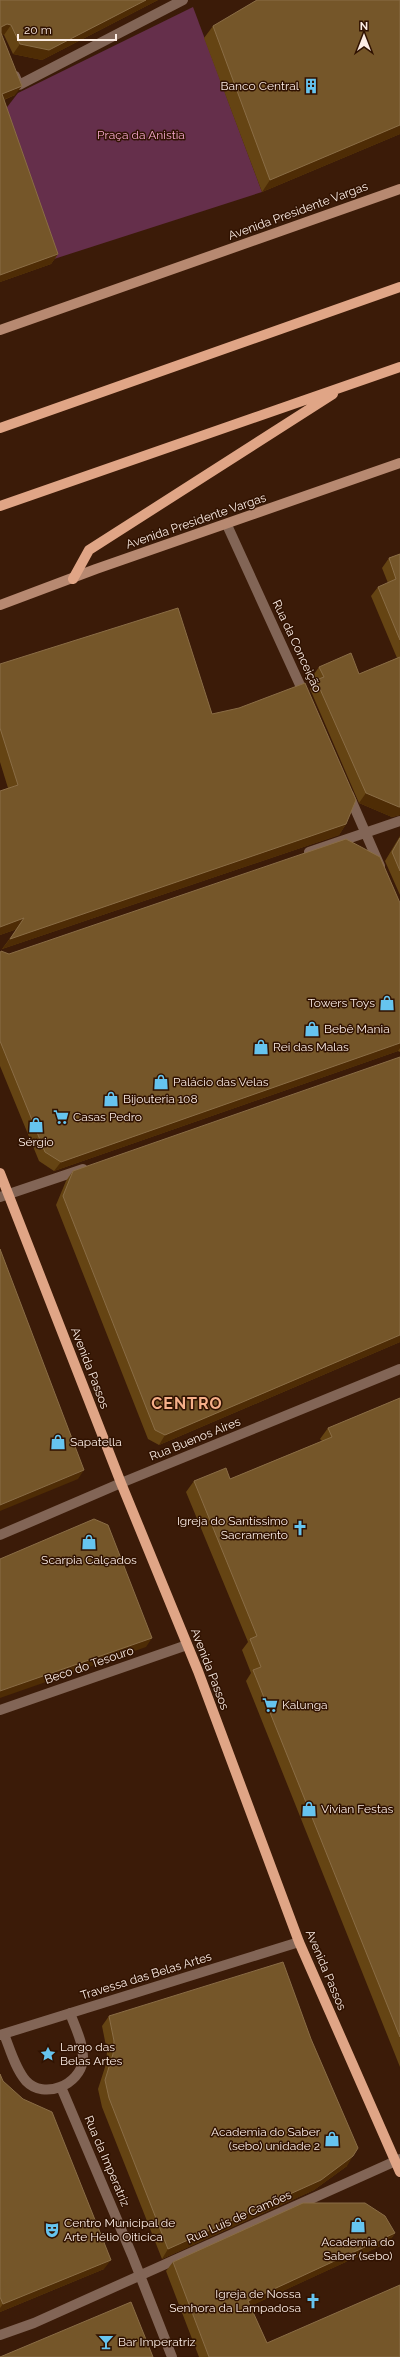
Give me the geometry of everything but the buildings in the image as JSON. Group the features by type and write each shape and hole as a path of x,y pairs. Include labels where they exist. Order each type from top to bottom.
{"main road":[{"name":"Avenida Presidente Vargas","path":"0,330 400,189"},
{"path":"0,428 400,287"},
{"path":"0,506 400,367"},
{"path":"73,579 89,550 348,385"},
{"name":"Avenida Presidente Vargas","path":"0,605 73,579 96,569 226,525 400,463"},
{"name":"Avenida Passos","path":"0,1172 4,1196 187,1645 299,1942 398,2160 400,2172"}],"street":[{"path":"11,66 18,86 183,0"},
{"name":"Rua da Conceição","path":"226,525 310,707"},
{"path":"344,784 384,875"},
{"path":"298,856 400,821"},
{"path":"4,1196 92,1166"},
{"name":"Rua Buenos Aires","path":"0,1535 121,1483 400,1369"},
{"name":"Beco do Tesouro","path":"0,1710 187,1645"},
{"name":"Travessa das Belas Artes","path":"2,2034 299,1942"},
{"path":"2,2034 18,2070 27,2082 46,2089 61,2087 72,2081 80,2071 83,2060 81,2042 70,2013"},
{"name":"Rua da Imperatriz","path":"61,2087 140,2275 172,2357"},
{"name":"Rua Luis de Camões","path":"0,2335 34,2322 398,2160"}],"green space":[{"name":"Praça da Anistia","path":"193,7 262,192 54,259 1,115 18,93"}],"place":[{"name":"Banco Central","path":"311,86"},
{"name":"Towers Toys","path":"387,1003"},
{"name":"Bebê Mania","path":"312,1029"},
{"name":"Rei das Malas","path":"261,1047"},
{"name":"Palácio das Velas","path":"161,1082"},
{"name":"Bijouteria 108","path":"111,1099"},
{"name":"Casas Pedro","path":"61,1117"},
{"name":"Sérgio","path":"36,1125"},
{"name":"Sapatella","path":"58,1442"},
{"name":"Igreja do Santíssimo Sacramento","path":"300,1528"},
{"name":"Scarpia Calçados","path":"89,1542"},
{"name":"Kalunga","path":"270,1705"},
{"name":"Vivian Festas","path":"309,1809"},
{"name":"Largo das Belas Artes","path":"48,2054"},
{"name":"Academia do Saber (sebo) unidade 2","path":"332,2139"},
{"name":"Academia do Saber (sebo)","path":"358,2225"},
{"name":"Centro Municipal de Arte Hélio Oiticica","path":"52,2230"},
{"name":"Igreja de Nossa Senhora da Lampadosa","path":"313,2301"},
{"name":"Bar Imperatriz","path":"106,2342"}],"district":[{"name":"CENTRO","path":"187,1403"}]}
